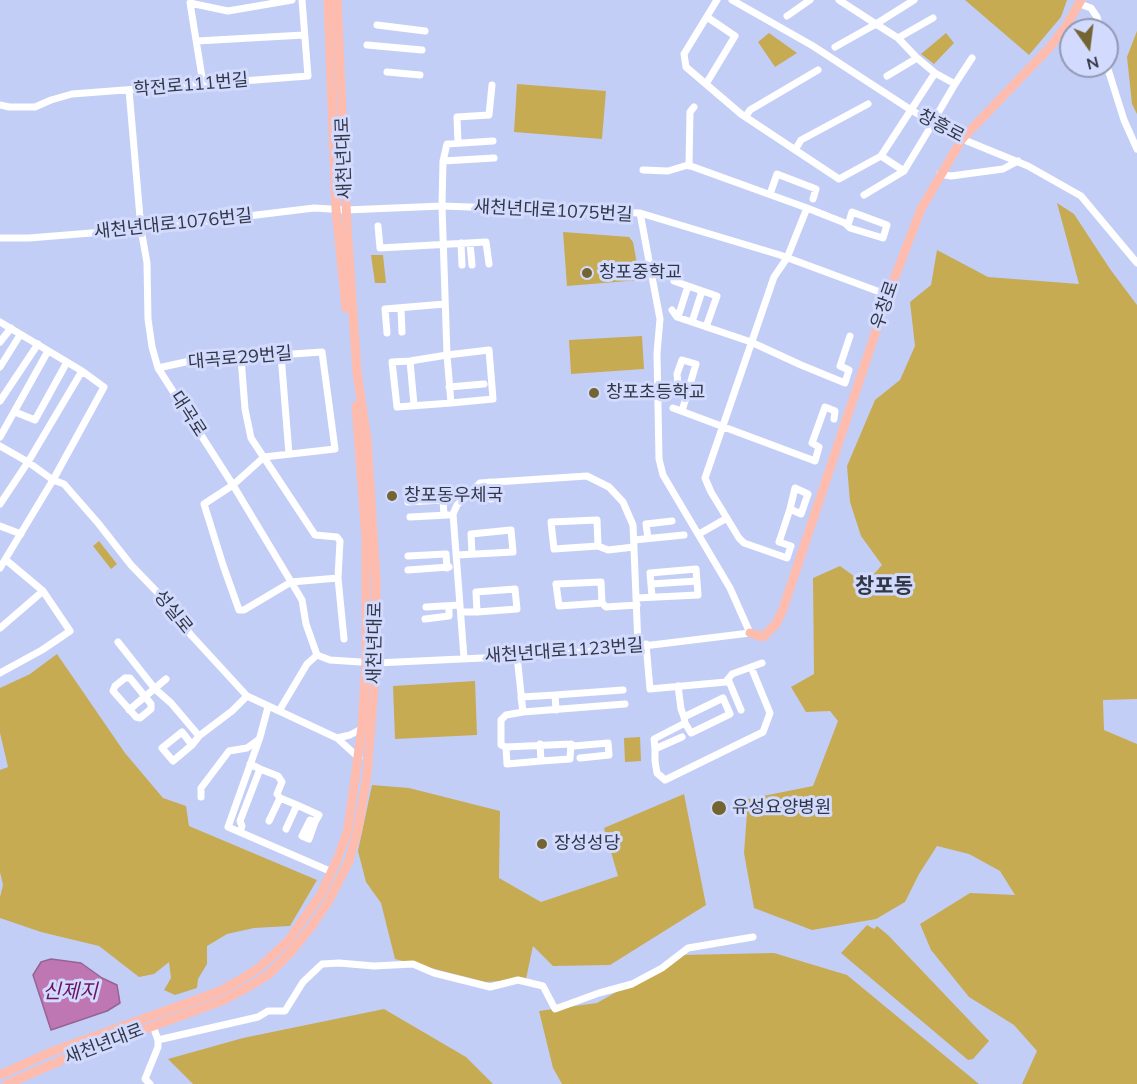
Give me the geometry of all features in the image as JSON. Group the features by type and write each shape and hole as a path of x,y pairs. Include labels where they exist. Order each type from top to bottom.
{"main road":[{"name":"새천년대로","path":"8,1084 109,1042 224,1000 268,975 298,944 328,902 349,861 358,829 367,774 375,543 367,440 357,373 341,210 328,0"},
{"name":"새천년대로","path":"337,0 341,210"},
{"name":"우창로","path":"750,633 763,637 776,624 783,609 888,295 921,209 962,138 1050,47 1081,2"},
{"name":"새천년대로","path":"0,1075 51,1052 220,991 260,967 288,941 305,918 332,872 348,829 359,758 367,728"},
{"path":"180,1005 184,1015"},
{"path":"105,1032 109,1042"}],"street":[{"path":"203,83 190,3 228,11 291,0"},
{"name":"학전로111번길","path":"0,105 35,107 72,94 308,76 302,0"},
{"path":"717,0 684,54 686,67 746,116 839,179 881,156 935,74"},
{"name":"창흥로","path":"732,0 813,46 933,123 1017,161 1081,196 1137,263"},
{"path":"787,16 810,0"},
{"path":"839,0 898,38 935,74 955,84"},
{"path":"834,47 914,0"},
{"path":"1081,2 1091,8 1098,18"},
{"path":"706,84 735,36 707,18"},
{"path":"898,38 933,18"},
{"path":"377,25 425,31"},
{"path":"197,40 304,34"},
{"path":"367,45 423,50"},
{"path":"887,76 917,58"},
{"path":"938,113 972,58"},
{"path":"746,116 750,110 818,70"},
{"path":"387,72 420,75"},
{"path":"1111,78 1124,120 1137,149"},
{"path":"458,143 457,117 489,115 492,85"},
{"name":"대곡로","path":"129,90 141,229 147,263 148,319 158,368 233,485 302,600 306,624 317,655"},
{"path":"795,150 801,140 868,104"},
{"path":"689,166 690,112 694,107"},
{"path":"864,195 904,171 933,123"},
{"path":"451,403 445,304 442,161 447,144 493,141"},
{"path":"881,156 904,171"},
{"path":"442,161 494,158"},
{"path":"940,174 951,176 1003,169 1017,161"},
{"path":"643,170 668,171 689,166 770,194 848,225 883,238 887,225 852,212 848,225"},
{"path":"770,194 777,174 816,189 813,199"},
{"name":"새천년대로1075번길","path":"341,210 442,206 640,213 660,319 657,353 658,459 663,475 730,588 750,633"},
{"name":"새천년대로1076번길","path":"0,238 29,238 141,229 314,208 341,210"},
{"path":"790,509 779,542 791,546 787,558 744,543 711,492 705,478 774,277 787,258 807,208"},
{"path":"640,213 787,258 888,295"},
{"path":"378,226 381,248 486,242 489,264"},
{"path":"461,243 462,265"},
{"path":"470,243 472,265"},
{"path":"674,281 717,296 706,327"},
{"path":"678,317 688,286"},
{"path":"692,322 702,291"},
{"path":"387,333 385,309 445,304"},
{"path":"401,309 402,332"},
{"path":"672,310 678,317 751,342 845,382 849,370 840,366 850,336"},
{"path":"0,322 82,371 104,387 53,480 0,568"},
{"path":"0,342 11,328"},
{"path":"0,367 20,335"},
{"path":"0,401 38,344"},
{"path":"489,350 494,399 397,407 392,362 410,361 489,350"},
{"path":"0,437 48,351"},
{"name":"대곡로29번길","path":"158,368 190,361 322,352 334,449 289,454"},
{"path":"281,355 289,454 264,457 233,485 204,504 223,566 240,610 244,610 291,582 338,578"},
{"path":"240,358 247,423 251,438 315,534 337,537 340,542 338,578 344,639"},
{"path":"410,361 414,405"},
{"path":"15,412 35,420 67,362"},
{"path":"0,504 4,490 28,462 82,371"},
{"path":"449,387 484,384"},
{"path":"682,411 689,388"},
{"path":"673,408 815,461 819,447 812,443 825,407 835,411 834,418"},
{"name":"성실로","path":"0,446 53,480 64,484 131,565 160,595 191,635 247,696 337,738 359,758"},
{"path":"464,658 453,514 457,505 480,483 587,476 609,487 623,502 633,525 637,602 650,689 726,682 732,674 762,663"},
{"path":"490,482 491,499"},
{"path":"408,502 443,500 444,515"},
{"path":"410,517 453,514"},
{"path":"699,534 727,518"},
{"path":"598,546 597,520 552,522 554,549 598,546 608,550 648,538 684,535"},
{"path":"648,538 646,524 672,521"},
{"path":"0,526 21,534"},
{"path":"457,555 513,552 511,530 471,534 472,554"},
{"path":"408,556 446,554 447,567"},
{"path":"0,673 42,650 70,631 43,591 6,560"},
{"path":"408,570 458,567"},
{"path":"602,603 559,606 556,585 601,582 602,603 606,607 652,597 698,595 696,569 650,573 652,597"},
{"path":"651,584 697,581"},
{"path":"426,607 449,606 477,612 517,609 515,589 476,592 477,612"},
{"path":"0,628 43,591"},
{"path":"425,619 449,616 449,606"},
{"name":"새천년대로1123번길","path":"371,663 619,649 750,633"},
{"path":"118,642 154,689 171,703 199,736"},
{"path":"279,711 307,664 317,655 330,660 371,663"},
{"path":"517,656 523,712"},
{"path":"678,686 681,709 685,720 691,733 730,714 723,698 685,720 654,739 657,773 665,780 763,732 770,713 751,667"},
{"path":"125,678 130,678 151,705 151,709 138,718 129,710 113,691 115,686 125,678"},
{"path":"129,710 166,679"},
{"path":"728,679 741,710"},
{"path":"521,698 623,690"},
{"path":"555,695 556,710"},
{"path":"192,745 199,736 232,711 247,696"},
{"path":"580,758 609,755 608,743 506,747 501,745 501,720 506,715 523,712 625,704"},
{"path":"268,707 260,738 228,827 332,872"},
{"path":"337,738 367,728"},
{"path":"655,749 682,736"},
{"path":"201,797 201,788 229,751 248,748 260,738"},
{"path":"540,744 542,761"},
{"path":"506,747 507,764 570,759 571,744"},
{"path":"250,764 278,776 282,782 277,794 280,798 319,815 315,822"},
{"path":"240,832 242,826 240,821 260,769"},
{"path":"269,821 280,798"},
{"path":"286,829 297,805"},
{"path":"158,1040 258,1017 268,1011 285,1011 303,982 322,964 374,966 413,964 434,973 490,987 518,980 543,986 555,1010 598,993 632,984 662,968 688,948 753,937"},
{"path":"150,1084 145,1079 158,1047 153,1026"}],"shaded area":[{"path":"965,0 1067,0 1061,17 1029,55"},
{"path":"1137,31 1137,114 1132,104 1127,57"},
{"path":"769,33 797,53 775,67 758,42"},
{"path":"946,33 954,43 934,64 921,54"},
{"path":"517,84 606,91 602,139 514,132"},
{"path":"1057,203 1074,214 1137,305 1137,699 1103,700 1104,730 1137,744 1137,1084 1022,1084 1037,1051 1014,1025 969,997 931,950 920,924 970,893 1015,895 1000,871 969,854 937,846 905,902 876,919 812,930 754,908 744,853 748,799 813,786 838,721 830,711 806,712 791,687 814,674 813,578 840,566 865,584 882,565 861,536 850,502 847,466 875,400 900,380 915,346 910,302 931,285 937,250 988,277 1079,284"},
{"path":"563,232 629,237 633,242 640,280 567,286"},
{"path":"371,255 383,255 386,283 375,283"},
{"path":"642,336 644,369 571,374 569,340"},
{"path":"99,541 117,564 111,569 93,546"},
{"path":"57,654 125,753 163,798 186,806 189,826 317,880 290,926 254,928 227,934 207,946 207,964 198,979 197,988 175,995 164,990 171,978 169,962 154,974 139,977 99,946 41,932 0,918 0,897 3,885 0,872 0,770 8,767 0,733 0,688 30,674"},
{"path":"475,681 477,735 395,739 393,686"},
{"path":"640,737 641,761 625,762 624,738"},
{"path":"372,785 409,788 500,811 499,878 541,902 618,876 604,828 684,794 706,905 610,965 553,966 533,946 526,979 486,982 395,959 381,903 366,882 358,851"},
{"path":"867,925 874,929 877,926 888,935 989,1041 973,1059 968,1060 841,953"},
{"path":"774,953 847,975 979,1084 562,1084 553,1068 539,1011 597,1003 681,955"},
{"path":"384,1009 466,1057 493,1084 193,1084 168,1059 243,1038"}],"water":[{"name":"신제지","path":"51,959 81,963 102,978 117,985 120,1003 107,1011 51,1030 33,975 41,962"}],"place":[{"name":"창포중학교","path":"587,273"},
{"name":"창포초등학교","path":"594,393"},
{"name":"창포동우체국","path":"392,496"},
{"name":"유성요양병원","path":"719,808"},
{"name":"장성성당","path":"542,844"}],"district":[{"name":"창포동","path":"884,587"}]}
